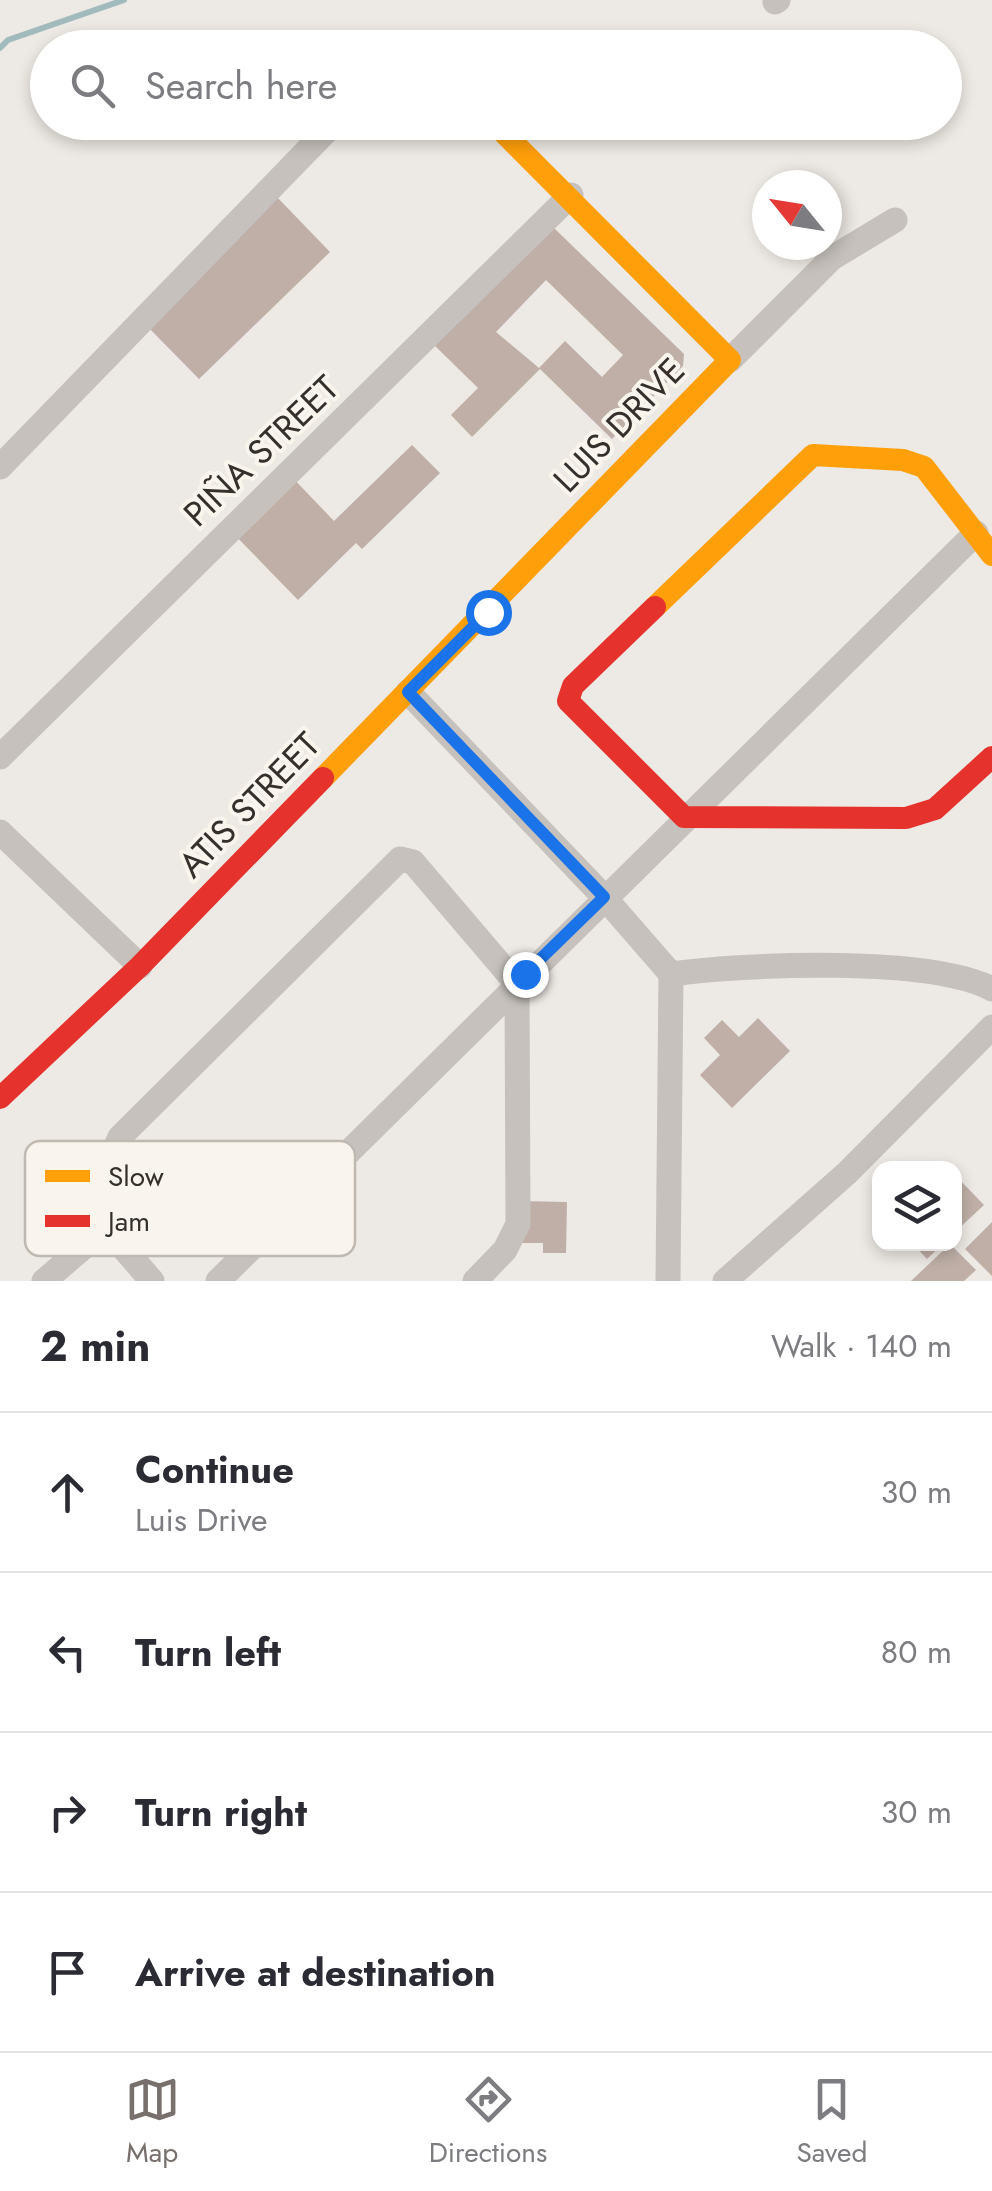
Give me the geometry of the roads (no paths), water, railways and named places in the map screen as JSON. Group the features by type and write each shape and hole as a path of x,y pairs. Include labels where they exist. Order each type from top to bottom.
{"street":[{"path":"0,467 318,140"},
{"name":"LUIS DRIVE","path":"408,692 730,360 571,195 512,140"},
{"name":"PIÑA STREET","path":"0,756 571,195"},
{"path":"730,360 832,258 895,220"},
{"path":"992,554 924,467 904,460 824,454 805,458 568,696 570,707 684,817 906,818 935,809 992,757"},
{"path":"355,1145 976,533"},
{"path":"408,692 604,897 671,974 668,1281"},
{"name":"ATIS STREET","path":"0,1098 140,966 408,692"},
{"path":"0,832 140,966"},
{"path":"119,1141 394,860 413,862 518,984 518,1224 514,1237 475,1281"},
{"path":"671,974 726,966 943,971 992,989"},
{"path":"724,1281 847,1174 992,1027"},
{"path":"44,1281 73,1256"},
{"path":"130,1256 152,1281"},
{"path":"218,1281 243,1256"}],"waterway":[{"path":"37,30 124,0"},
{"path":"0,48 8,40 30,32"}]}
